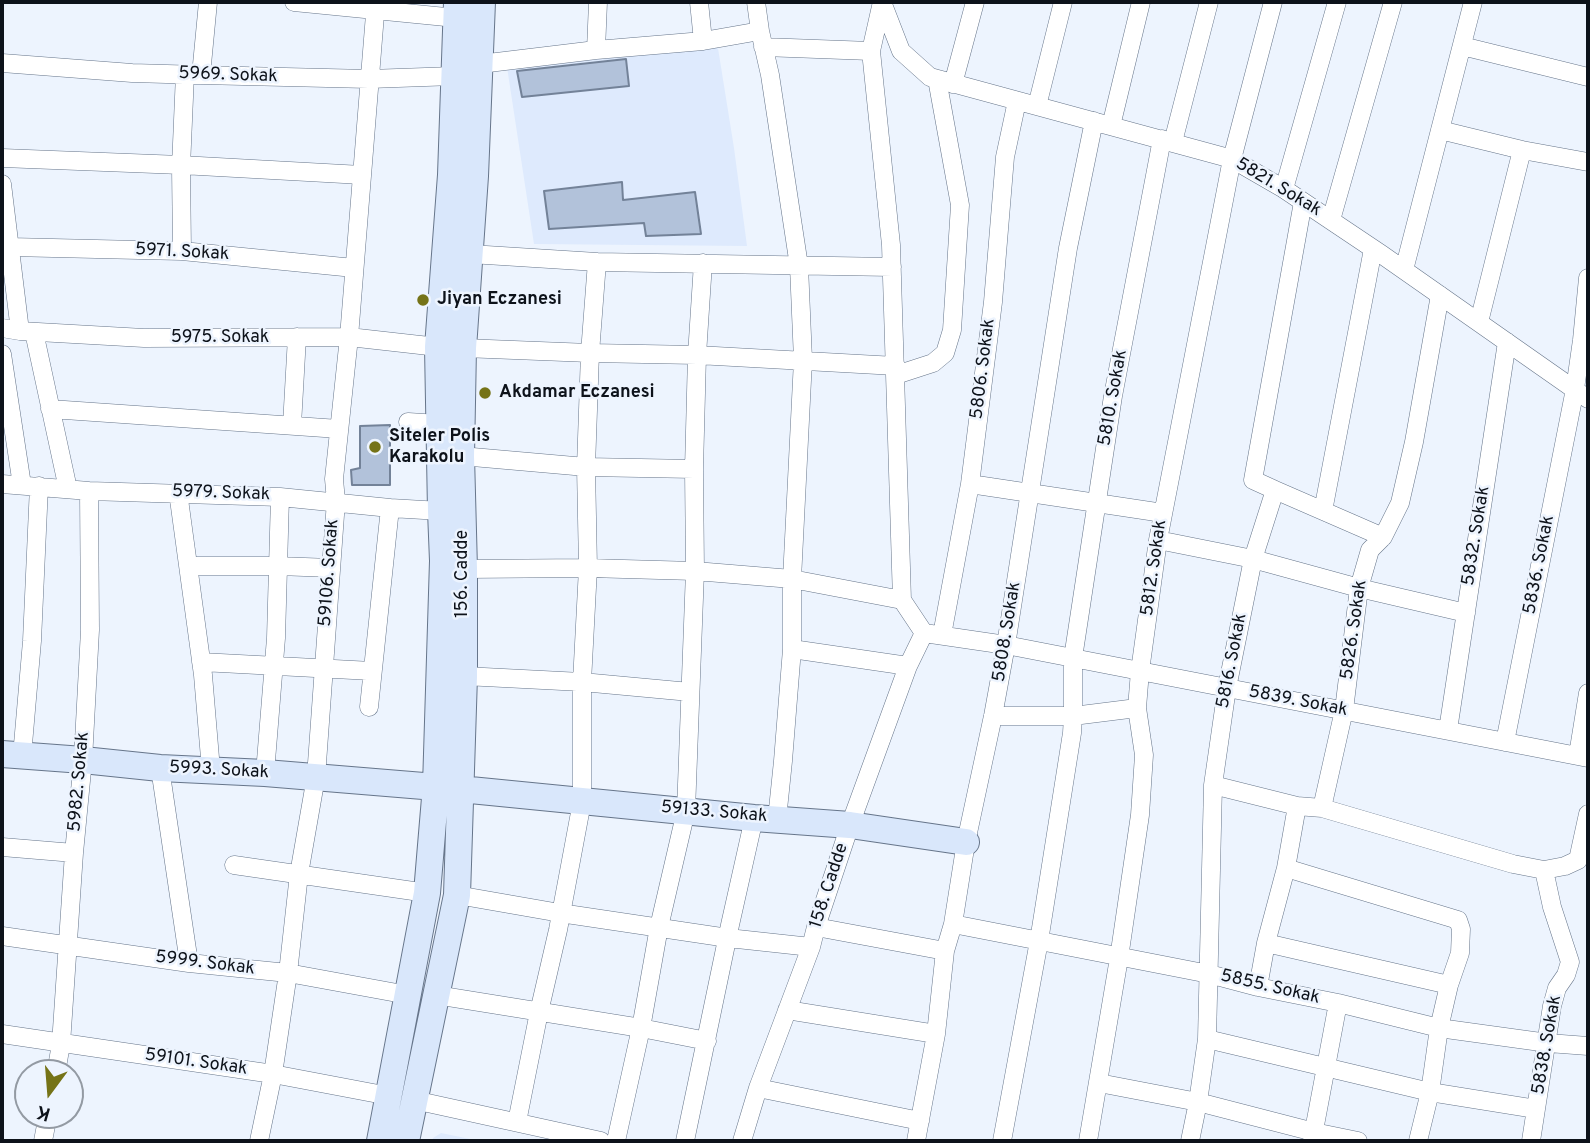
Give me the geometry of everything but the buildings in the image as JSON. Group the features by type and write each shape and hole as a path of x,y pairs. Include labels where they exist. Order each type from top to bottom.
{"street":[{"path":"182,251 181,165 193,75 208,2"},
{"path":"294,2 457,10"},
{"name":"156. Cadde","path":"380,1141 402,1098 436,995 457,895 448,788 439,424 470,254 482,2"},
{"path":"596,50 598,2"},
{"path":"699,2 703,41"},
{"path":"685,1141 728,938 783,761 792,649 792,579 803,360 799,266 756,2"},
{"path":"882,2 871,51 891,245 902,600 924,633"},
{"name":"5821. Sokak","path":"882,2 901,51 930,77 1232,159 1284,189 1373,248 1582,394"},
{"path":"896,370 933,363 945,353 952,330 960,205 945,82 975,2"},
{"path":"1037,106 1063,2"},
{"name":"5808. Sokak","path":"916,1141 936,1034 945,951 953,924 1006,646 1068,248 1141,2"},
{"name":"5810. Sokak","path":"1039,941 1073,716 1073,658 1114,396 1167,141 1209,2"},
{"name":"5812. Sokak","path":"1088,1141 1140,815 1144,755 1137,708 1158,540 1232,159 1273,2"},
{"path":"1284,189 1337,2"},
{"path":"1331,220 1393,2"},
{"path":"1404,270 1473,2"},
{"name":"59106. Sokak","path":"259,1141 273,1074 299,874 316,777 336,501 334,480 349,337 375,6"},
{"name":"156. Cadde","path":"406,1141 402,1098 408,995 448,788 464,676 461,456 451,348 451,174 457,10"},
{"path":"480,64 596,50 761,39 871,51"},
{"path":"1462,46 1588,77"},
{"name":"5969. Sokak","path":"2,63 193,75 369,79 454,76"},
{"name":"5806. Sokak","path":"942,635 970,484 993,302 1005,157 1017,101"},
{"path":"1440,130 1522,150 1588,162"},
{"path":"1479,323 1522,150"},
{"path":"2,158 362,175"},
{"path":"2,184 18,330 50,409 68,489"},
{"path":"1303,202 1253,480 1383,537"},
{"name":"5971. Sokak","path":"9,247 182,251 354,268"},
{"path":"1324,511 1373,248"},
{"path":"470,254 597,262 892,267"},
{"path":"517,1122 582,802 582,682 588,568 586,467 590,353 597,262"},
{"path":"616,1141 659,927 686,811 695,571 696,355 703,263"},
{"name":"5836. Sokak","path":"1505,741 1582,394 1588,278"},
{"name":"5826. Sokak","path":"1322,808 1344,710 1359,588 1370,550 1383,537 1400,503 1414,442 1440,295"},
{"name":"5975. Sokak","path":"18,330 144,338 349,337 451,348 803,360 896,370"},
{"path":"292,425 297,337"},
{"name":"5832. Sokak","path":"1448,730 1507,342"},
{"path":"2,354 30,485 32,641 12,755"},
{"path":"50,409 339,429"},
{"path":"408,422 439,424"},
{"path":"461,456 586,467 694,469"},
{"name":"5979. Sokak","path":"2,484 89,491 281,497 441,511"},
{"path":"970,484 1163,513"},
{"name":"5816. Sokak","path":"1190,1141 1207,1039 1213,785 1227,688 1253,559 1275,490"},
{"name":"5982. Sokak","path":"58,1059 83,760 90,630 89,491"},
{"path":"178,492 201,662 211,770"},
{"path":"265,773 274,666 281,497"},
{"path":"369,707 390,508"},
{"path":"1158,540 1253,559 1466,613"},
{"path":"188,566 331,568"},
{"path":"464,569 695,571 792,579 902,600"},
{"name":"5839. Sokak","path":"924,633 1073,658 1583,757"},
{"name":"158. Cadde","path":"742,1141 758,1088 811,947 850,825 908,666 924,633"},
{"path":"792,649 908,666"},
{"path":"201,662 373,671"},
{"path":"464,676 582,682 690,692"},
{"path":"1583,757 1588,693"},
{"path":"993,716 1073,716 1137,708"},
{"name":"5993. Sokak","path":"12,755 448,788"},
{"path":"160,768 189,963"},
{"path":"1213,785 1297,806 1322,808 1513,864 1544,870 1578,860 1588,814"},
{"name":"59133. Sokak","path":"448,788 850,825 967,842"},
{"path":"1258,988 1266,943 1286,868 1297,806"},
{"path":"2,846 74,853"},
{"path":"234,865 427,893"},
{"path":"1286,868 1458,920 1461,929 1460,953 1439,1028 1430,1092 1419,1141"},
{"name":"5838. Sokak","path":"1531,1141 1552,1006 1570,962 1552,907 1544,870"},
{"path":"457,895 728,938 811,947"},
{"name":"5855. Sokak","path":"953,924 1209,974 1258,988 1338,1003 1439,1028 1588,1046"},
{"path":"816,926 945,951"},
{"name":"5999. Sokak","path":"2,936 189,963 288,973 408,995"},
{"path":"1002,1141 1039,941"},
{"path":"1266,943 1449,985"},
{"path":"436,995 707,1041"},
{"path":"1313,1137 1338,1003"},
{"path":"787,1010 936,1034"},
{"name":"59101. Sokak","path":"2,1034 273,1074 402,1098 601,1141"},
{"path":"1207,1039 1430,1092 1536,1109"},
{"path":"1099,1083 1198,1102 1313,1137 1358,1141"},
{"path":"758,1088 920,1121"}],"shaded area":[{"path":"717,42 747,246 534,244 507,67"},
{"path":"441,1133 480,1141 432,1141"}],"place":[{"name":"Jiyan Eczanesi","path":"423,300"},
{"name":"Akdamar Eczanesi","path":"485,393"},
{"name":"Siteler Polis Karakolu","path":"375,447"}]}
